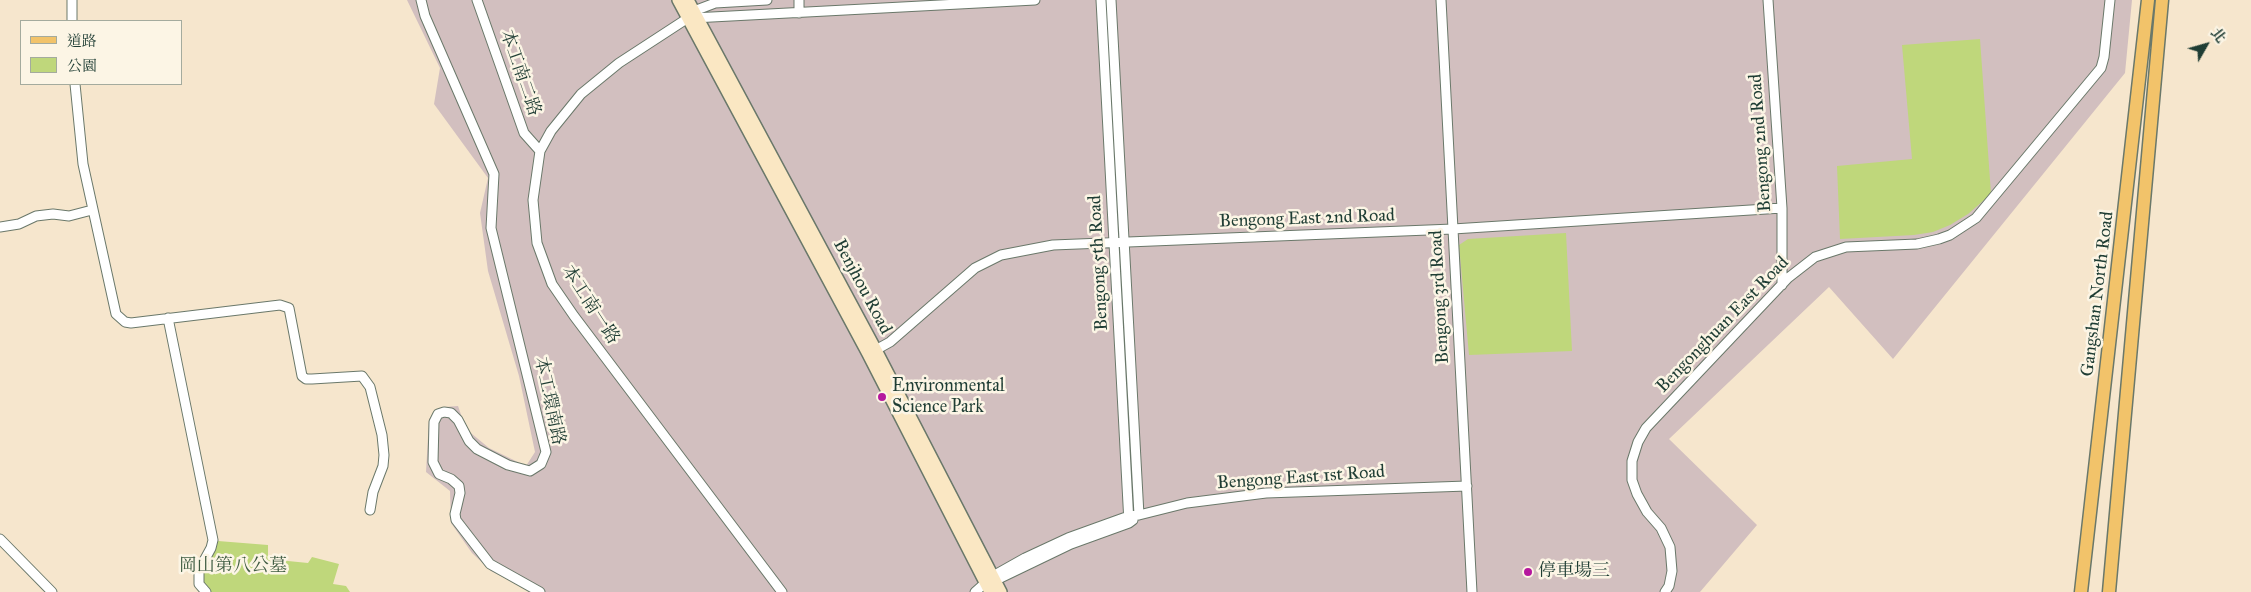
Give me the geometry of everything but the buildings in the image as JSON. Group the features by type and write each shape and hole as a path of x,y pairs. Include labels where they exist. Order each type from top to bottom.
{"main road":[{"name":"Benjhou Road","path":"678,0 693,16"},
{"name":"Benjhou Road","path":"688,0 693,16 872,352 993,585"},
{"name":"Gangshan North Road","path":"2081,592 2148,0"},
{"name":"Gangshan North Road","path":"2109,592 2162,0"}],"street":[{"path":"72,0 72,20"},
{"name":"本工環南路","path":"421,0 425,16 494,174 491,228 546,452 541,464 530,471 508,465 477,449 469,441 458,420 451,413 444,412 438,414 434,422 433,462 439,474 451,479 459,486 460,493 455,514 456,520 490,564 540,592"},
{"name":"本工南二路","path":"477,0 524,133 540,151"},
{"path":"693,16 715,4 767,0"},
{"path":"798,0 798,14"},
{"path":"693,16 798,14 905,4 1035,0"},
{"name":"Bengong 5th Road","path":"1101,0 1139,515"},
{"name":"Bengong 5th Road","path":"1111,0 1129,519"},
{"name":"Bengong 3rd Road","path":"1440,0 1472,592"},
{"name":"Bengong 2nd Road","path":"1768,0 1782,208 1782,285"},
{"name":"Bengonghuan East Road","path":"1665,592 1672,571 1670,548 1661,528 1647,512 1632,480 1632,461 1638,442 1646,428 1782,285 1814,257 1846,246 1916,244 1938,239 1950,235 1976,218 2101,68 2104,57 2110,0"},
{"name":"本工南一路","path":"693,16 619,63 580,94 551,131 540,151 533,200 537,243 552,284 574,316 782,592"},
{"path":"74,85 83,164 116,314 125,322 285,305 289,308 302,376 306,379 357,376 366,379 382,435 384,455 383,466 373,492 370,510"},
{"name":"Bengong East 2nd Road","path":"872,352 890,342 975,268 1002,255 1053,245 1453,229 1782,208"},
{"path":"0,227 19,224 36,216 53,214 69,216 92,210"},
{"path":"168,318 213,540 211,548 199,570 199,584 206,592"},
{"name":"Bengong East 1st Road","path":"993,585 1070,544 1129,519 1187,504 1266,493 1467,486"},
{"path":"0,539 52,592"},
{"path":"974,592 993,585"}],"shaded area":[{"path":"407,0 2132,0 2125,73 1893,359 1829,287 1669,439 1757,525 1700,592 532,592 491,571 472,553 451,523 450,491 426,472 429,419 444,407 458,406 466,429 489,448 526,466 535,452 519,376 488,271 480,213 488,178 434,104 440,68"}],"green space":[{"path":"1980,39 1991,194 1968,214 1950,225 1933,232 1914,235 1840,239 1837,166 1912,159 1902,45"},
{"path":"1566,233 1572,351 1469,355 1459,245 1468,239"},
{"name":"岡山第八公墓","path":"218,541 268,545 268,559 308,563 312,557 339,564 333,584 346,586 350,592 210,592 202,583 201,575"}],"place":[{"name":"Environmental Science Park","path":"882,397"},
{"name":"停車場三","path":"1528,572"}]}
